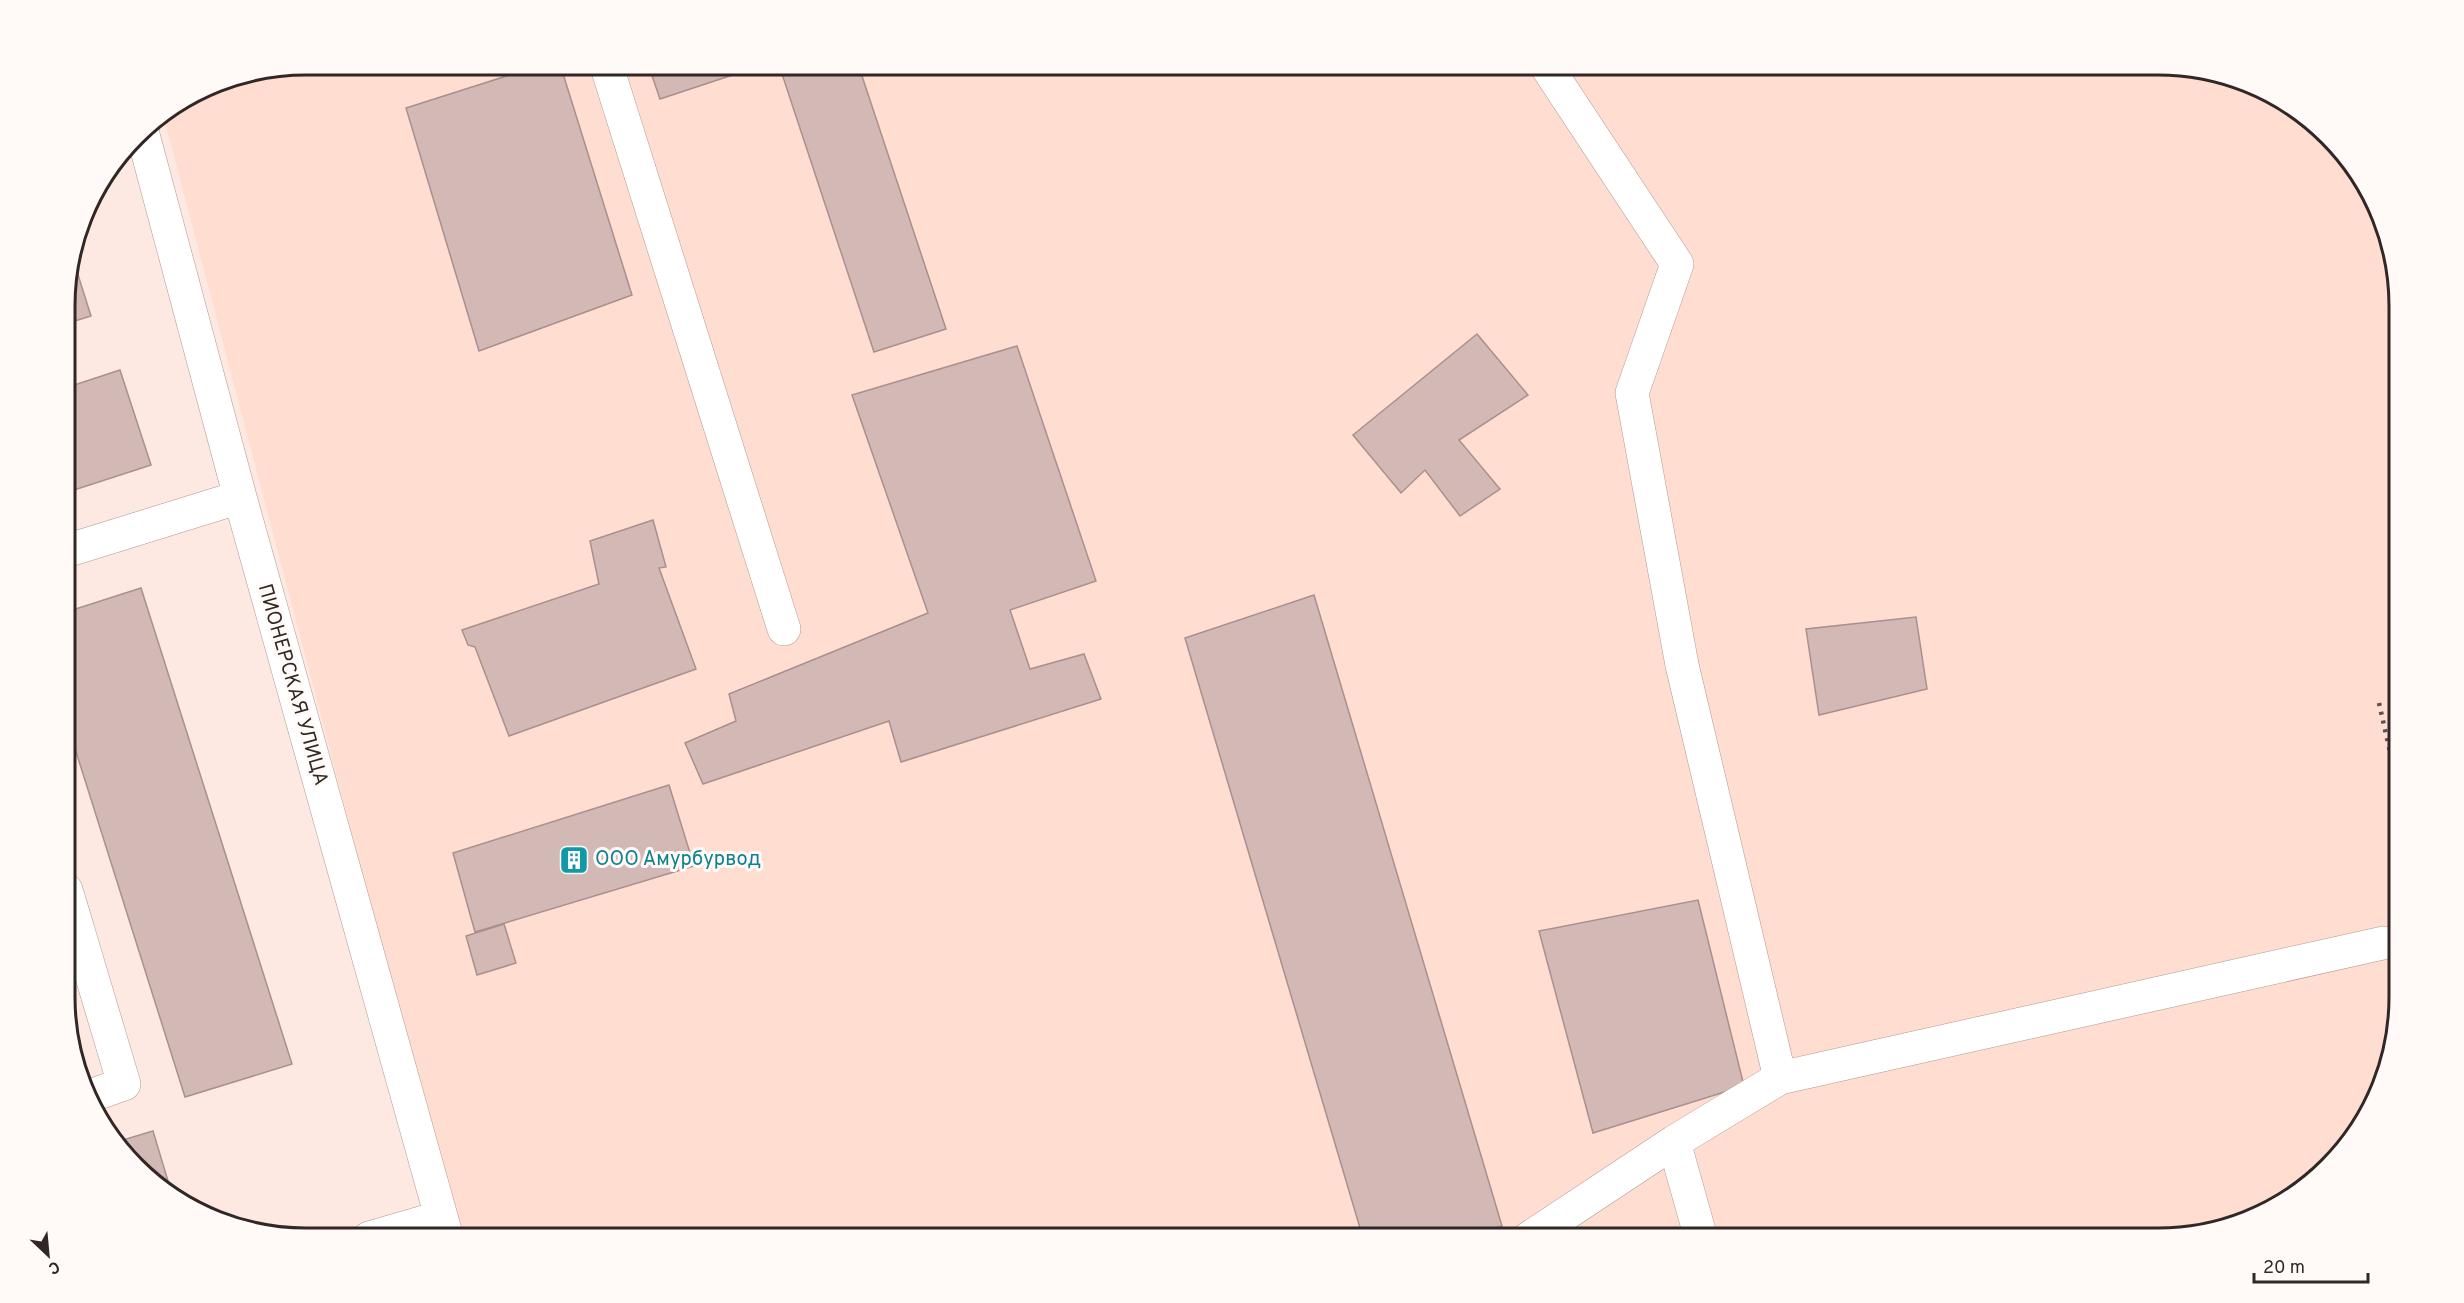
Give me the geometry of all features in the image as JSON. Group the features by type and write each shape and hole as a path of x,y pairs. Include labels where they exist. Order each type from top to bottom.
{"street":[{"path":"609,75 784,629"},
{"path":"1552,75 1677,264 1632,393 1682,665 1780,1078"},
{"name":"ПИОНЕРСКАЯ УЛИЦА","path":"145,141 240,497 444,1228"},
{"path":"75,547 240,497"},
{"path":"75,941 124,1084 97,1094"},
{"path":"1544,1228 1674,1142 1780,1078 2383,943"},
{"path":"1674,1142 1698,1228"}],"shaded area":[{"path":"291,75 2173,75 2203,79 2233,87 2287,114 2310,132 2332,154 2358,190 2377,231 2385,261 2389,291 2389,1012 2385,1042 2377,1072 2350,1126 2332,1149 2310,1171 2274,1197 2233,1216 2203,1224 2173,1228 455,1228 165,123 190,106 231,87 261,79"}],"building":[{"path":"510,75 563,75 632,295 479,351 406,108"},
{"path":"652,75 733,75 660,99"},
{"path":"782,75 862,75 946,329 874,352"},
{"path":"77,273 91,316 75,321"},
{"path":"1477,334 1528,395 1459,440 1500,489 1460,516 1425,470 1401,493 1353,435"},
{"path":"1017,346 1096,581 1010,610 1030,669 1084,654 1101,699 901,762 889,721 703,784 685,743 736,721 729,694 928,613 852,395"},
{"path":"120,370 151,465 75,490 75,385"},
{"path":"653,520 666,567 659,568 696,669 509,736 475,647 468,645 462,630 599,584 590,541"},
{"path":"141,588 292,1064 185,1097 75,749 75,609"},
{"path":"1314,595 1502,1226 1495,1228 1360,1228 1185,638"},
{"path":"1916,617 1927,689 1819,715 1806,629"},
{"name":"ООО Амурбурвод","path":"669,785 694,866 475,932 453,853"},
{"path":"1698,900 1744,1086 1593,1133 1539,931"},
{"path":"504,924 516,963 477,975 466,936"},
{"path":"153,1131 168,1183 154,1171 124,1140"}],"railway":[{"path":"2379,703 2389,748"}],"place":[{"name":"ООО Амурбурвод","path":"574,860"}]}
